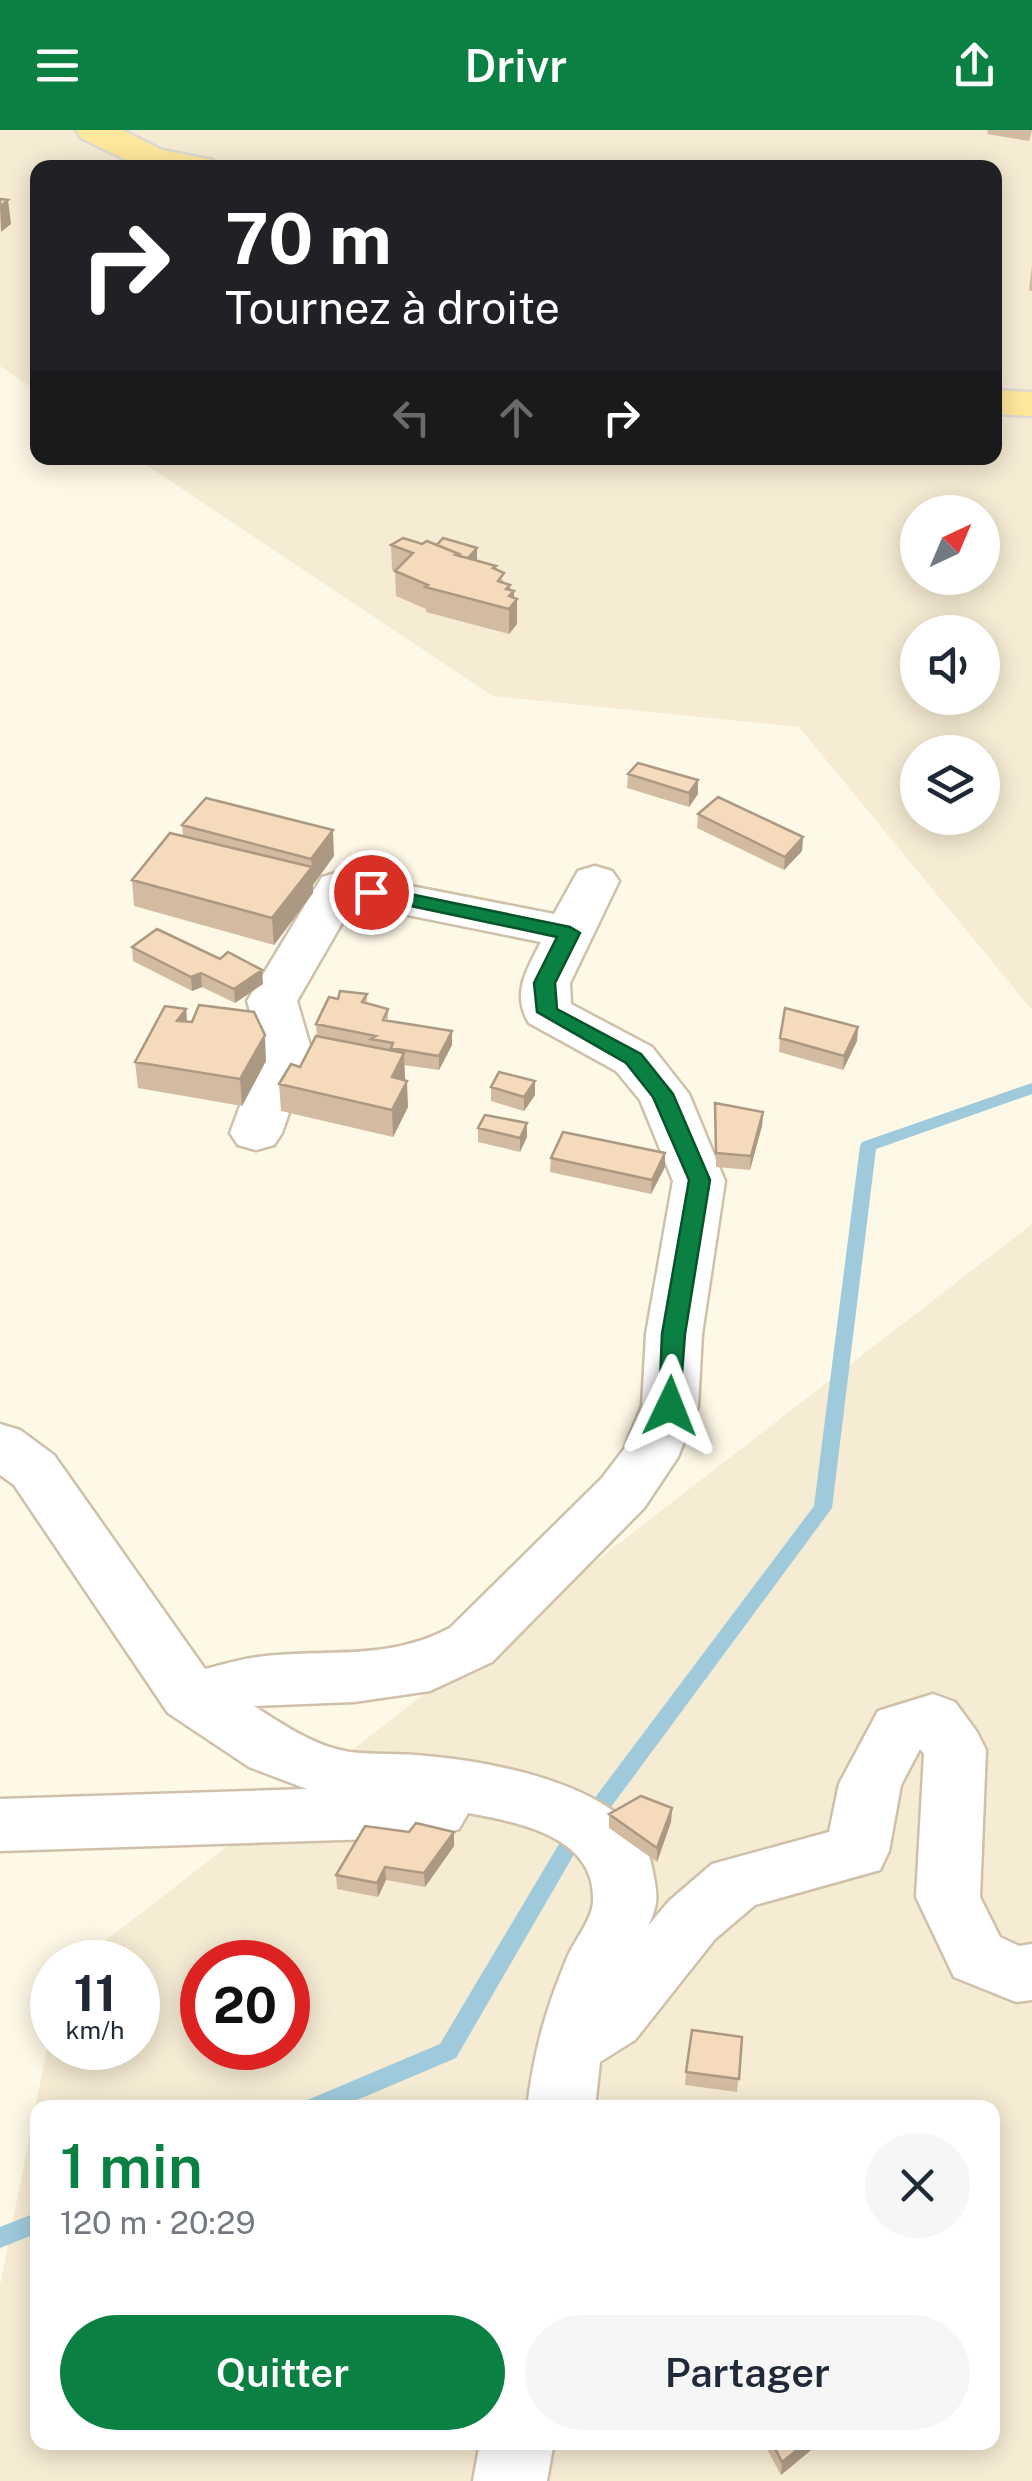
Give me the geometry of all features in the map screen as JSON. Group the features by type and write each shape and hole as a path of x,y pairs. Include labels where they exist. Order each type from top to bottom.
{"main road":[{"path":"94,130 157,160"},
{"path":"1002,402 1032,404"}],"street":[{"path":"190,1696 259,1682 354,1678 430,1667 471,1645 622,1493 649,1457 670,1406 674,1334 700,1180 663,1094 634,1058 547,1012 544,983 596,882"},
{"path":"256,1133 286,1049 272,1001 340,887 434,902 570,933"},
{"path":"0,1445 34,1470 190,1696 271,1749 344,1777 427,1782 511,1795 575,1817 618,1855 626,1905 600,1957 565,2077"},
{"path":"565,2077 692,1920 735,1883 857,1851 870,1784 900,1728 933,1719 955,1750 948,1898 977,1956 1016,1974 1032,1972"},
{"path":"0,1826 373,1816 535,1804"},
{"path":"510,2481 516,2450"}],"shaded area":[{"path":"0,130 1032,130 1032,1010 799,727 493,696 146,465 1002,465 1002,160 30,160 30,386 0,366"},
{"path":"1032,1224 1032,2481 0,2481 0,2286 30,2134 30,2450 1000,2450 1000,2100 37,2100 43,2070 160,2070 160,1940 106,1940"}],"building":[{"path":"403,538 422,544 427,541 459,554 456,555 496,566 493,568 504,573 498,581 510,585 506,589 514,591 509,596 517,599 509,609 425,587 428,585 395,571 413,553 391,545"},
{"path":"443,538 477,548 468,558 459,556 437,545"},
{"path":"638,763 698,780 689,793 628,774"},
{"path":"718,797 803,837 785,857 698,814"},
{"path":"206,798 333,830 311,859 182,825"},
{"path":"170,833 312,867 272,918 132,880"},
{"path":"157,929 220,959 228,952 262,970 234,989 201,973 191,977 132,947"},
{"path":"340,991 367,994 362,1002 388,1009 383,1020 452,1031 439,1056 391,1048 393,1043 371,1039 376,1036 316,1024 329,997 338,999"},
{"path":"199,1005 254,1012 265,1035 240,1079 135,1062 165,1006 186,1009 177,1021 192,1022"},
{"path":"785,1008 858,1027 844,1056 780,1038"},
{"path":"316,1036 404,1053 392,1077 407,1081 392,1110 279,1084 291,1064 300,1067"},
{"path":"499,1072 535,1081 524,1097 491,1087"},
{"path":"715,1103 763,1112 751,1156 716,1153"},
{"path":"485,1115 527,1123 520,1138 478,1128"},
{"path":"563,1132 665,1153 652,1180 551,1158"},
{"path":"641,1796 672,1808 657,1848 609,1814"},
{"path":"416,1823 454,1832 424,1873 385,1867 377,1883 336,1875 365,1826 409,1832"},
{"path":"692,2030 742,2037 739,2079 686,2072"},
{"path":"776,2450 797,2450 782,2462"}],"waterway":[{"path":"604,1801 823,1508 868,1146 1032,1088"},
{"path":"332,2100 448,2051 566,1850"},
{"path":"0,2238 30,2225"}],"route":[{"path":"371,892 570,933 544,983 547,1012 634,1058 663,1094 700,1180 674,1334 670,1406"}]}
